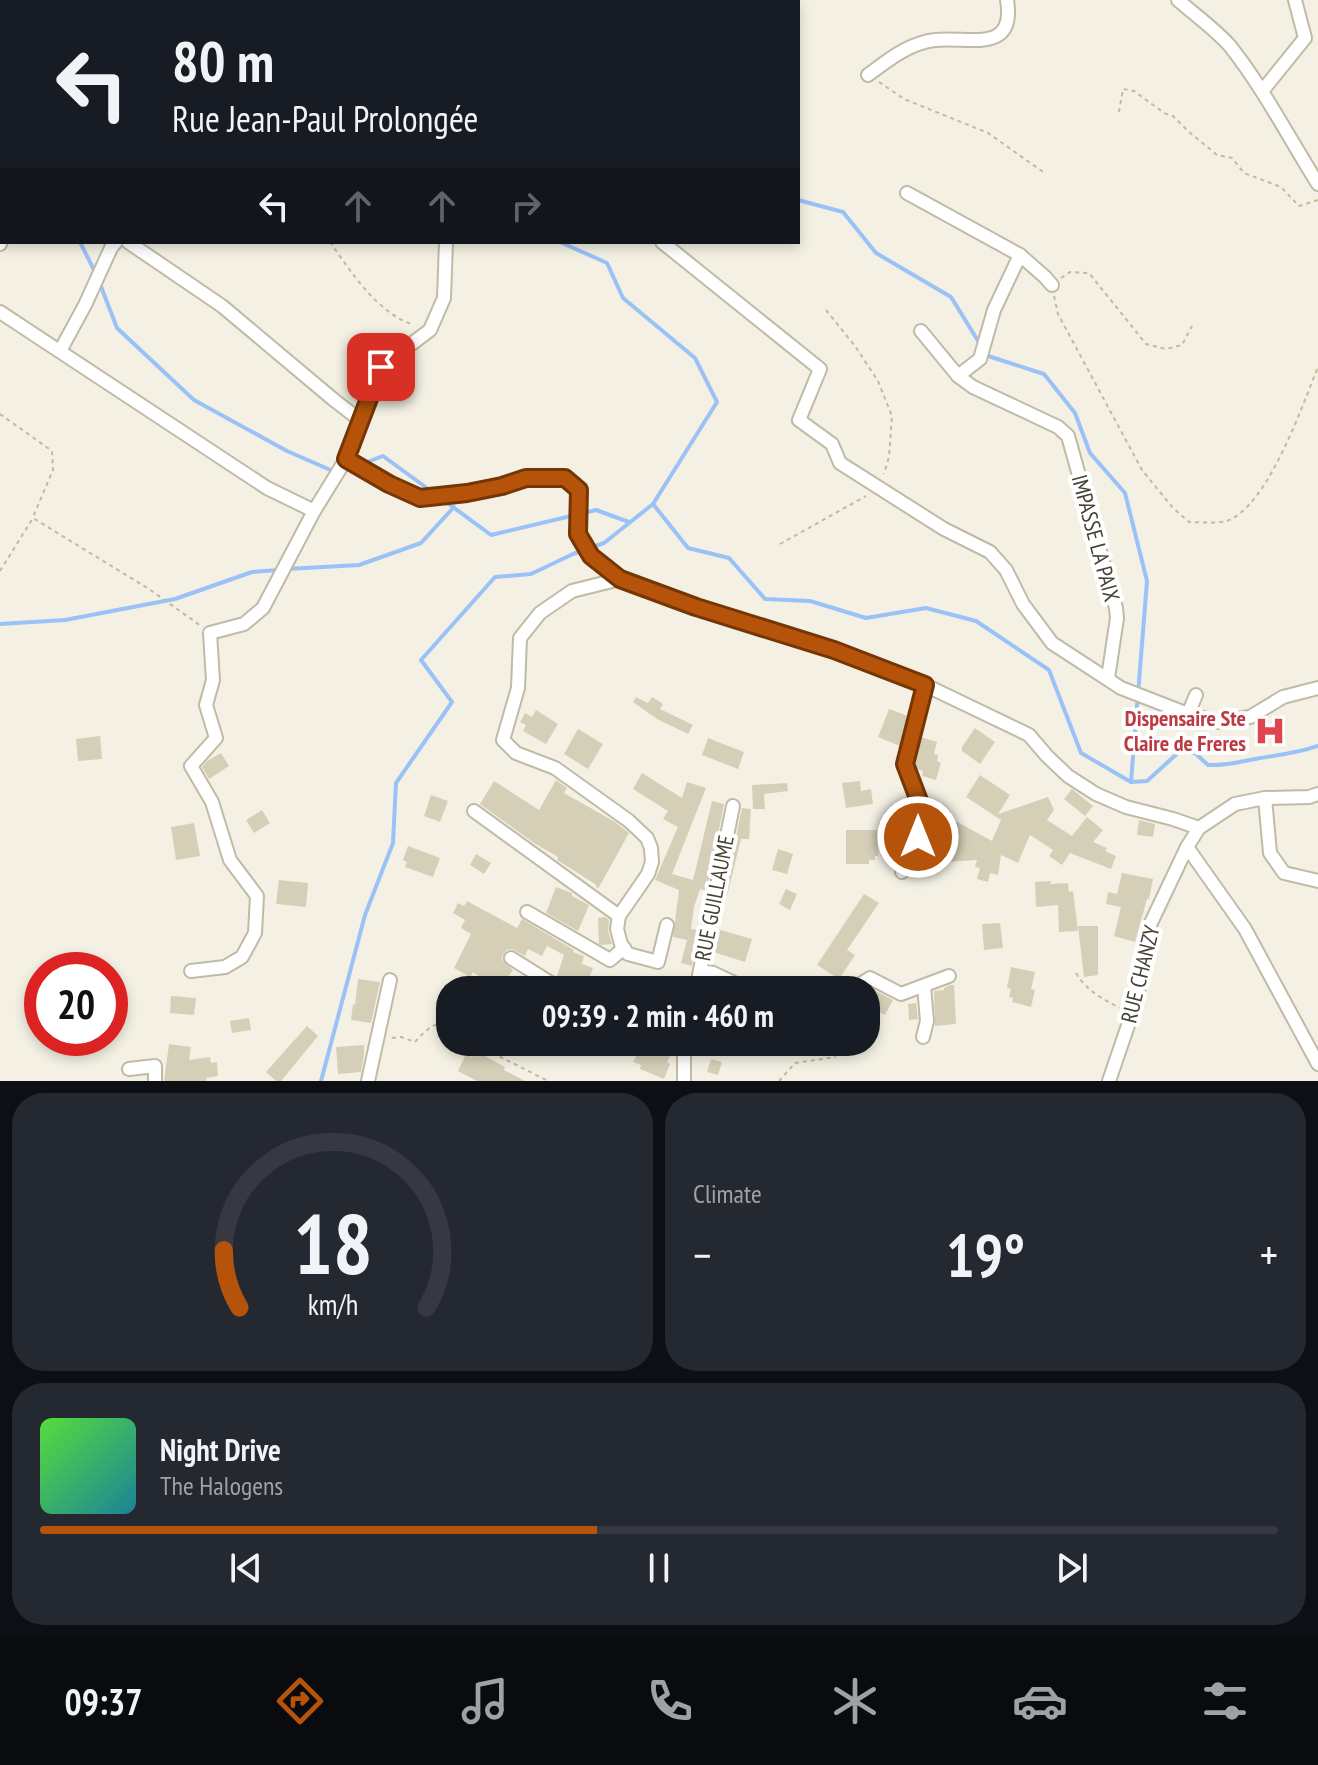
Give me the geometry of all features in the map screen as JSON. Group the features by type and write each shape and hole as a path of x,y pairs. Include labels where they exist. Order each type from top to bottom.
{"street":[{"path":"868,75 893,56 923,43 936,40 984,41 992,38 1005,28 1008,20 1007,0"},
{"path":"1178,0 1227,43 1263,90 1318,184"},
{"path":"1263,90 1305,38 1295,0"},
{"path":"907,193 1020,255 1052,285"},
{"path":"60,351 114,244"},
{"path":"131,244 222,306 360,420"},
{"path":"191,971 225,967 242,957 255,933 257,896 230,860 212,802 191,766 216,738 206,705 213,680 210,633 244,624 263,608 314,511 346,459 381,367 430,330 444,298 446,244"},
{"path":"664,244 820,369 799,420 832,444 840,463 944,529 990,552 1006,570 1023,604 1052,643 1121,688 1188,714 1219,722 1250,717 1283,697 1318,688"},
{"path":"921,331 958,376 980,359 994,310 1020,255"},
{"path":"0,312 267,488 314,511"},
{"name":"IMPASSE LA PAIX","path":"958,376 973,387 1058,427 1068,436 1116,608 1108,678"},
{"path":"346,459 420,498 467,493 526,478 565,478 579,490 578,534 591,556 620,579 696,607 834,650 925,685 1029,735 1068,776 1096,794 1126,807 1199,828 1235,804 1318,794"},
{"path":"620,579 572,591 540,613 520,638 518,688 503,740 516,753 555,768 629,821 647,838 652,862 648,874 619,916 617,929 628,954 658,962 667,925"},
{"path":"902,872 918,837 924,814 905,764 925,685"},
{"path":"1188,714 1196,695"},
{"path":"1265,798 1270,853 1284,873 1318,881"},
{"name":"RUE GUILLAUME","path":"699,976 733,806"},
{"path":"474,811 619,916"},
{"name":"RUE CHANZY","path":"1109,1081 1137,999 1149,927 1199,828"},
{"path":"1187,847 1245,929 1318,1064"},
{"path":"527,912 610,960 624,948"},
{"path":"511,958 540,976"},
{"path":"700,971 719,976"},
{"path":"880,983 901,994 949,976"},
{"path":"368,1081 390,980"},
{"path":"923,1037 927,1021 924,986"},
{"path":"684,1056 684,1081"},
{"path":"129,1069 155,1066 155,1081"}],"path":[{"path":"868,75 904,99 988,133 1046,174"},
{"path":"1119,112 1123,89 1134,91 1173,116 1217,155 1232,158 1244,173 1281,187 1299,206 1318,200"},
{"path":"332,244 358,282 399,321 430,330"},
{"path":"1192,326 1182,345 1166,349 1146,344 1089,273 1070,272 1052,285 1058,314 1142,470 1173,508 1189,522 1225,522 1247,508 1281,456 1318,367"},
{"path":"780,544 880,488 889,457 892,416 878,381 826,310"},
{"path":"0,414 52,451 53,470 33,518 0,571"},
{"path":"33,518 149,589 210,633"},
{"path":"1076,973 1082,983 1102,999 1132,1014"},
{"path":"378,1039 401,1037 415,1042 436,1024"},
{"path":"497,1056 548,1081"},
{"path":"779,1081 795,1063 836,1057"}],"building":[{"path":"636,697 648,703 652,697 663,704 660,709 693,725 688,734 657,719 633,702"},
{"path":"889,709 908,716 900,746 878,737"},
{"path":"536,710 558,724 546,744 523,731 526,725 520,722 525,713 532,717"},
{"path":"975,728 995,742 980,764 962,751"},
{"path":"578,729 603,744 588,769 564,754"},
{"path":"100,736 102,759 78,761 76,739"},
{"path":"921,737 937,742 934,754 938,755 937,761 941,763 936,780 922,776 923,771 917,769 914,763"},
{"path":"708,738 744,752 738,769 702,755"},
{"path":"221,753 229,766 209,779 202,767"},
{"path":"642,773 682,798 687,782 706,788 672,874 693,880 712,801 724,804 707,891 700,889 694,907 691,929 699,930 692,966 681,963 687,940 673,937 679,890 655,880 678,827 663,819 668,811 633,789"},
{"path":"980,775 1010,795 998,814 1048,797 1054,810 1047,820 1072,836 1087,817 1103,830 1093,842 1116,856 1111,869 1070,853 1062,865 1049,856 1053,850 1030,835 1018,863 1001,855 998,875 990,873 988,882 977,879 980,868 975,867 977,860 944,862 947,857 936,858 934,828 930,826 935,810 992,841 1001,820 966,797"},
{"path":"556,780 567,788 564,793 629,833 598,889 557,860 558,857 480,804 494,781 539,810"},
{"path":"860,781 861,791 871,789 873,804 846,808 842,783"},
{"path":"787,783 788,791 764,794 765,809 753,809 752,785"},
{"path":"1072,789 1093,806 1085,816 1064,799"},
{"path":"431,795 448,801 440,822 424,816"},
{"path":"896,804 915,814 903,845 881,834"},
{"path":"742,808 751,809 749,839 741,839 727,896 724,895"},
{"path":"262,810 270,823 254,833 246,820"},
{"path":"1139,820 1155,824 1153,837 1137,835"},
{"path":"194,823 200,856 176,860 171,827"},
{"path":"846,830 877,830 878,856 875,860 869,860 869,864 846,864"},
{"path":"408,846 440,858 433,877 405,867 407,862 403,860"},
{"path":"778,849 793,854 787,874 772,870"},
{"path":"476,854 491,863 484,874 470,865"},
{"path":"1122,873 1153,879 1135,942 1114,936 1121,907 1106,904 1108,892 1117,894"},
{"path":"279,880 308,883 306,907 276,904"},
{"path":"1052,881 1050,884 1068,883 1069,892 1073,891 1078,931 1059,932 1058,905 1036,907 1035,882"},
{"path":"556,887 589,905 578,931 546,913"},
{"path":"786,889 797,894 790,910 779,904"},
{"path":"864,894 879,903 847,950 855,955 841,976 834,976 817,965"},
{"path":"467,901 517,928 522,919 584,956 582,964 593,968 590,976 557,976 564,955 547,946 542,956 528,949 525,956 512,949 506,950 503,961 513,970 509,976 479,976 473,972 468,976 454,968 471,934 461,928 465,920 453,913 458,903 464,906"},
{"path":"598,918 609,920 612,944 601,945"},
{"path":"1000,923 1003,948 984,950 982,924"},
{"path":"1078,926 1098,926 1098,975 1084,977"},
{"path":"717,929 752,939 745,962 713,952"},
{"path":"1011,967 1035,972 1031,1007 1012,1002 1013,998 1009,997 1011,989 1007,988"},
{"path":"358,979 380,982 371,1023 351,1020"},
{"path":"954,985 956,1024 935,1026 934,991 944,990"},
{"path":"880,993 893,1000 885,1015 880,1013"},
{"path":"171,996 196,998 194,1015 170,1013"},
{"path":"916,1003 918,1019 909,1020 908,1004"},
{"path":"249,1018 251,1030 232,1033 230,1021"},
{"path":"307,1026 318,1036 281,1081 276,1081 266,1072"},
{"path":"169,1044 191,1047 189,1060 210,1057 211,1063 217,1062 218,1076 206,1078 207,1081 164,1081"},
{"path":"364,1045 361,1072 338,1074 336,1047"},
{"path":"465,1056 485,1056 525,1081 477,1081 458,1071"},
{"path":"636,1056 670,1056 664,1079 640,1069 641,1065 633,1062"},
{"path":"711,1059 722,1062 718,1075 707,1072"}],"waterway":[{"path":"800,201 843,212 876,253 951,297 980,344"},
{"path":"81,244 95,272"},
{"path":"321,1081 365,915 393,843 396,783 452,702 421,660 495,577 531,574 604,543 653,504 717,402 695,358 623,298 607,263 564,244"},
{"path":"100,284 117,328 194,400 287,451 335,472"},
{"path":"985,352 988,356 1044,374 1075,413 1090,453 1125,493 1147,581 1131,782"},
{"path":"362,464 383,456 435,494"},
{"path":"442,499 491,535 596,510 629,522"},
{"path":"653,504 688,548 729,558 765,599 810,601 866,618 926,608 976,621 1049,670 1081,753 1131,782 1147,781 1179,752 1195,753 1208,765 1215,765 1289,754 1318,746"},
{"path":"287,569 359,565 421,543 454,507"},
{"path":"0,624 65,620 175,599 252,572 279,570"}],"place":[{"name":"Dispensaire Ste Claire de Freres","path":"1270,731"}],"route":[{"path":"381,367 346,459 420,498 467,493 526,478 565,478 579,490 578,534 591,556 620,579 696,607 834,650 925,685 905,764 924,814 918,837"}]}
